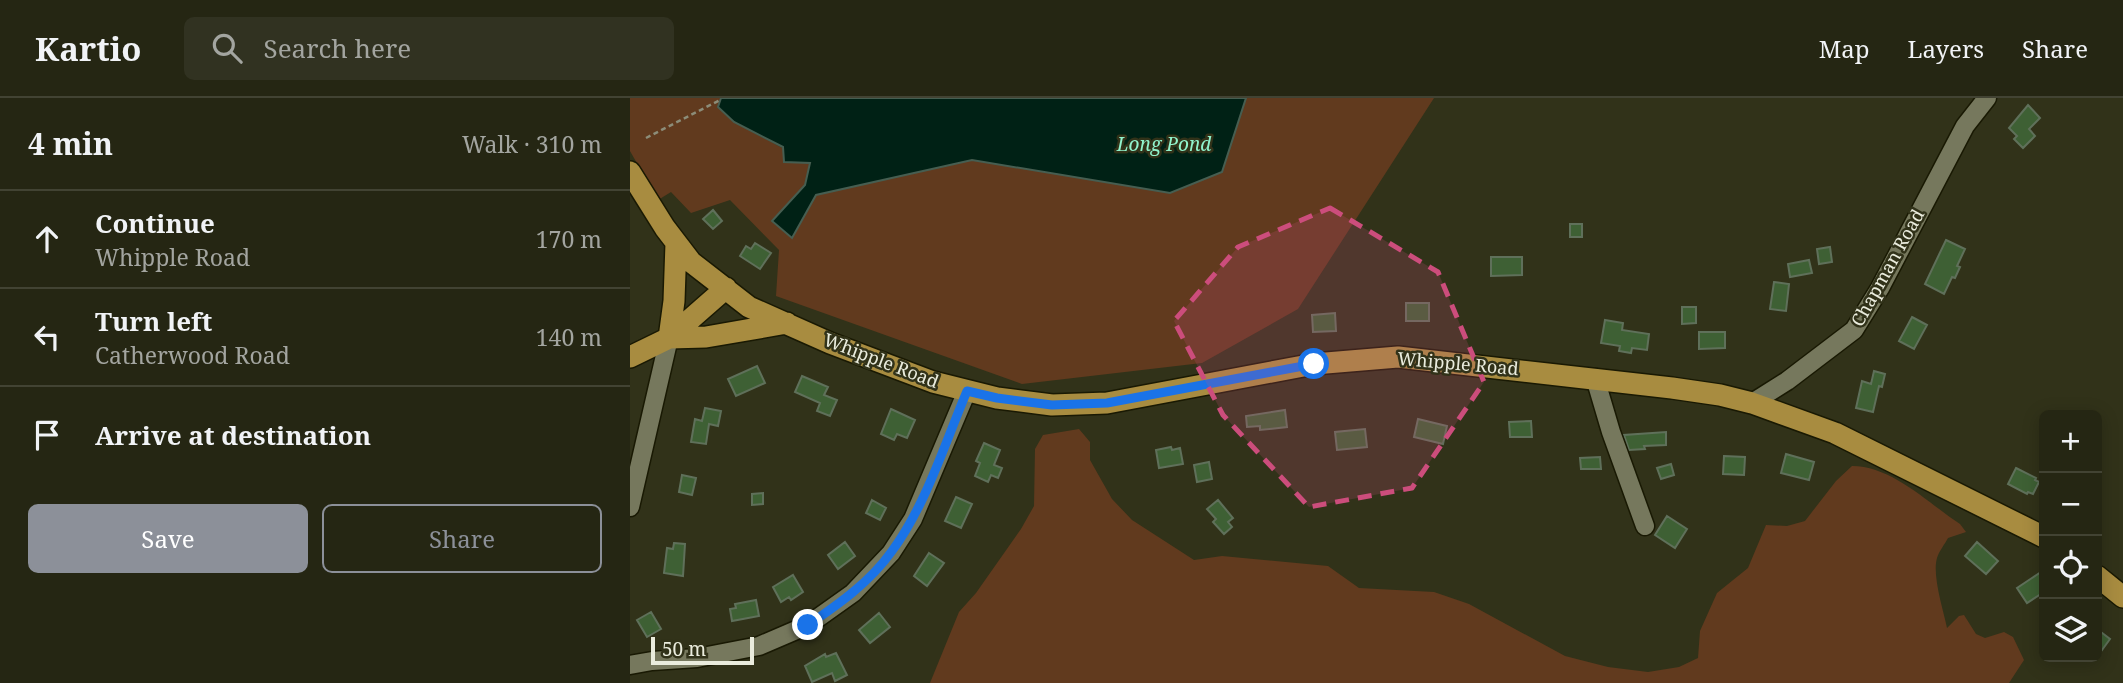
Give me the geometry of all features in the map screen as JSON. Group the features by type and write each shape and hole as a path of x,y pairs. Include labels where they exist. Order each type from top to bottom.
{"main road":[{"name":"Whipple Road","path":"630,172 665,228 691,261 749,307 933,382 967,391 1052,405 1107,403 1314,364 1398,357 1595,378 1720,395 1752,403 1835,433 2042,536"},
{"path":"669,338 677,243"},
{"path":"630,357 669,338 726,288"},
{"path":"669,338 706,337 787,323"},
{"path":"2102,580 2123,597"}],"street":[{"name":"Chapman Road","path":"1752,403 1787,382 1854,330 1880,288 1965,126 1985,99"},
{"path":"630,507 669,338"},
{"path":"1595,378 1611,432 1645,526"},
{"path":"630,665 697,658 759,646 808,625 853,593 891,553 913,519 967,391"}],"path":[{"path":"646,138 720,100"}],"highlighted area":[{"path":"1330,208 1438,272 1484,382 1412,488 1309,507 1223,415 1174,321 1238,247"}],"shaded area":[{"path":"630,98 721,98 718,107 734,122 810,163 805,185 772,221 816,195 972,160 1171,193 1222,172 1246,98 1434,98 1298,309 1202,363 1022,384 776,296 779,250 730,200 691,213 671,192 658,200 630,151"},
{"path":"1079,429 1090,442 1090,460 1112,499 1132,520 1194,560 1222,556 1328,566 1359,588 1434,592 1469,604 1565,656 1608,667 1648,672 1679,667 1698,658 1700,631 1717,593 1748,568 1766,525 1787,526 1805,521 1836,481 1852,466 1867,468 1881,472 1909,487 1960,524 1966,532 1948,538 1937,558 1937,583 1947,628 1959,616 1964,615 1976,634 1985,638 2004,632 2013,637 2024,660 2009,683 930,683 959,612 976,593 1034,506 1035,449 1043,435"}],"water":[{"name":"Long Pond","path":"721,98 1246,98 1222,172 1170,193 972,160 816,195 792,238 772,221 805,185 810,163 784,162 783,147 734,122 718,107"}],"building":[{"path":"2028,105 2040,118 2029,129 2035,136 2023,148 2014,139 2017,136 2009,128"},
{"path":"713,210 722,221 713,229 703,219"},
{"path":"1570,224 1582,224 1582,237 1570,237"},
{"path":"1946,240 1965,249 1955,278 1952,277 1944,294 1925,284"},
{"path":"755,243 771,253 760,269 740,256 746,246 751,249"},
{"path":"1830,247 1832,262 1819,264 1817,249"},
{"path":"1491,257 1522,257 1522,275 1491,276"},
{"path":"1809,260 1812,273 1790,277 1788,264"},
{"path":"1774,282 1789,284 1786,311 1770,309"},
{"path":"1406,303 1429,303 1429,321 1406,321"},
{"path":"1682,307 1696,307 1696,323 1682,324"},
{"path":"1335,313 1336,331 1313,332 1312,315"},
{"path":"1912,317 1927,325 1914,349 1899,341"},
{"path":"1605,320 1623,323 1622,330 1649,334 1647,350 1632,348 1631,353 1619,351 1620,346 1601,343"},
{"path":"1699,332 1725,332 1725,348 1699,349"},
{"path":"757,366 765,383 736,396 728,379"},
{"path":"1874,371 1885,374 1882,387 1879,386 1873,412 1856,408 1862,381 1871,384"},
{"path":"802,376 828,387 824,395 837,400 830,416 817,411 820,403 795,392"},
{"path":"705,408 721,411 718,426 709,424 706,444 691,442 695,419 702,421"},
{"path":"891,409 915,420 907,438 897,434 894,440 881,434"},
{"path":"1285,410 1287,427 1260,430 1260,426 1247,427 1246,416"},
{"path":"1418,419 1447,426 1443,444 1414,437"},
{"path":"1531,421 1532,437 1510,437 1509,422"},
{"path":"1365,429 1367,447 1337,450 1335,432"},
{"path":"1666,432 1666,445 1644,446 1645,449 1629,450 1624,435"},
{"path":"984,443 1000,450 994,465 1002,468 998,478 991,475 988,482 975,476 980,463 976,461"},
{"path":"1171,447 1172,450 1180,448 1183,464 1159,468 1156,450"},
{"path":"1786,454 1814,462 1809,480 1781,473"},
{"path":"1724,456 1745,457 1744,475 1723,474"},
{"path":"1600,457 1601,469 1581,469 1580,458"},
{"path":"1209,462 1212,479 1197,482 1194,465"},
{"path":"1671,464 1674,475 1661,479 1657,468"},
{"path":"2016,468 2039,482 2033,494 2027,494 2008,484"},
{"path":"682,475 696,478 692,495 679,492"},
{"path":"763,493 763,504 752,505 752,494"},
{"path":"956,497 972,504 961,528 945,521"},
{"path":"872,500 886,508 880,520 866,513"},
{"path":"1218,500 1233,518 1228,522 1232,527 1224,534 1213,522 1216,519 1207,509"},
{"path":"1667,516 1687,529 1675,548 1655,535"},
{"path":"845,542 855,556 838,569 828,555"},
{"path":"1977,542 1998,561 1986,574 1965,556"},
{"path":"674,543 685,544 683,576 664,573 667,548 673,549"},
{"path":"929,553 944,563 927,586 914,576"},
{"path":"2039,573 2039,595 2027,603 2017,588"},
{"path":"793,575 803,592 791,600 789,597 781,602 773,587"},
{"path":"756,600 759,616 732,621 730,609 736,608 735,604"},
{"path":"651,612 661,629 647,637 637,620"},
{"path":"879,613 890,627 870,643 859,630"},
{"path":"2102,633 2110,639 2102,650"},
{"path":"836,653 847,675 835,681 832,673 812,682 805,666 825,654 826,657"}],"route":[{"path":"808,625 853,593 891,553 913,519 967,391 1052,405 1107,403 1314,364"}]}
